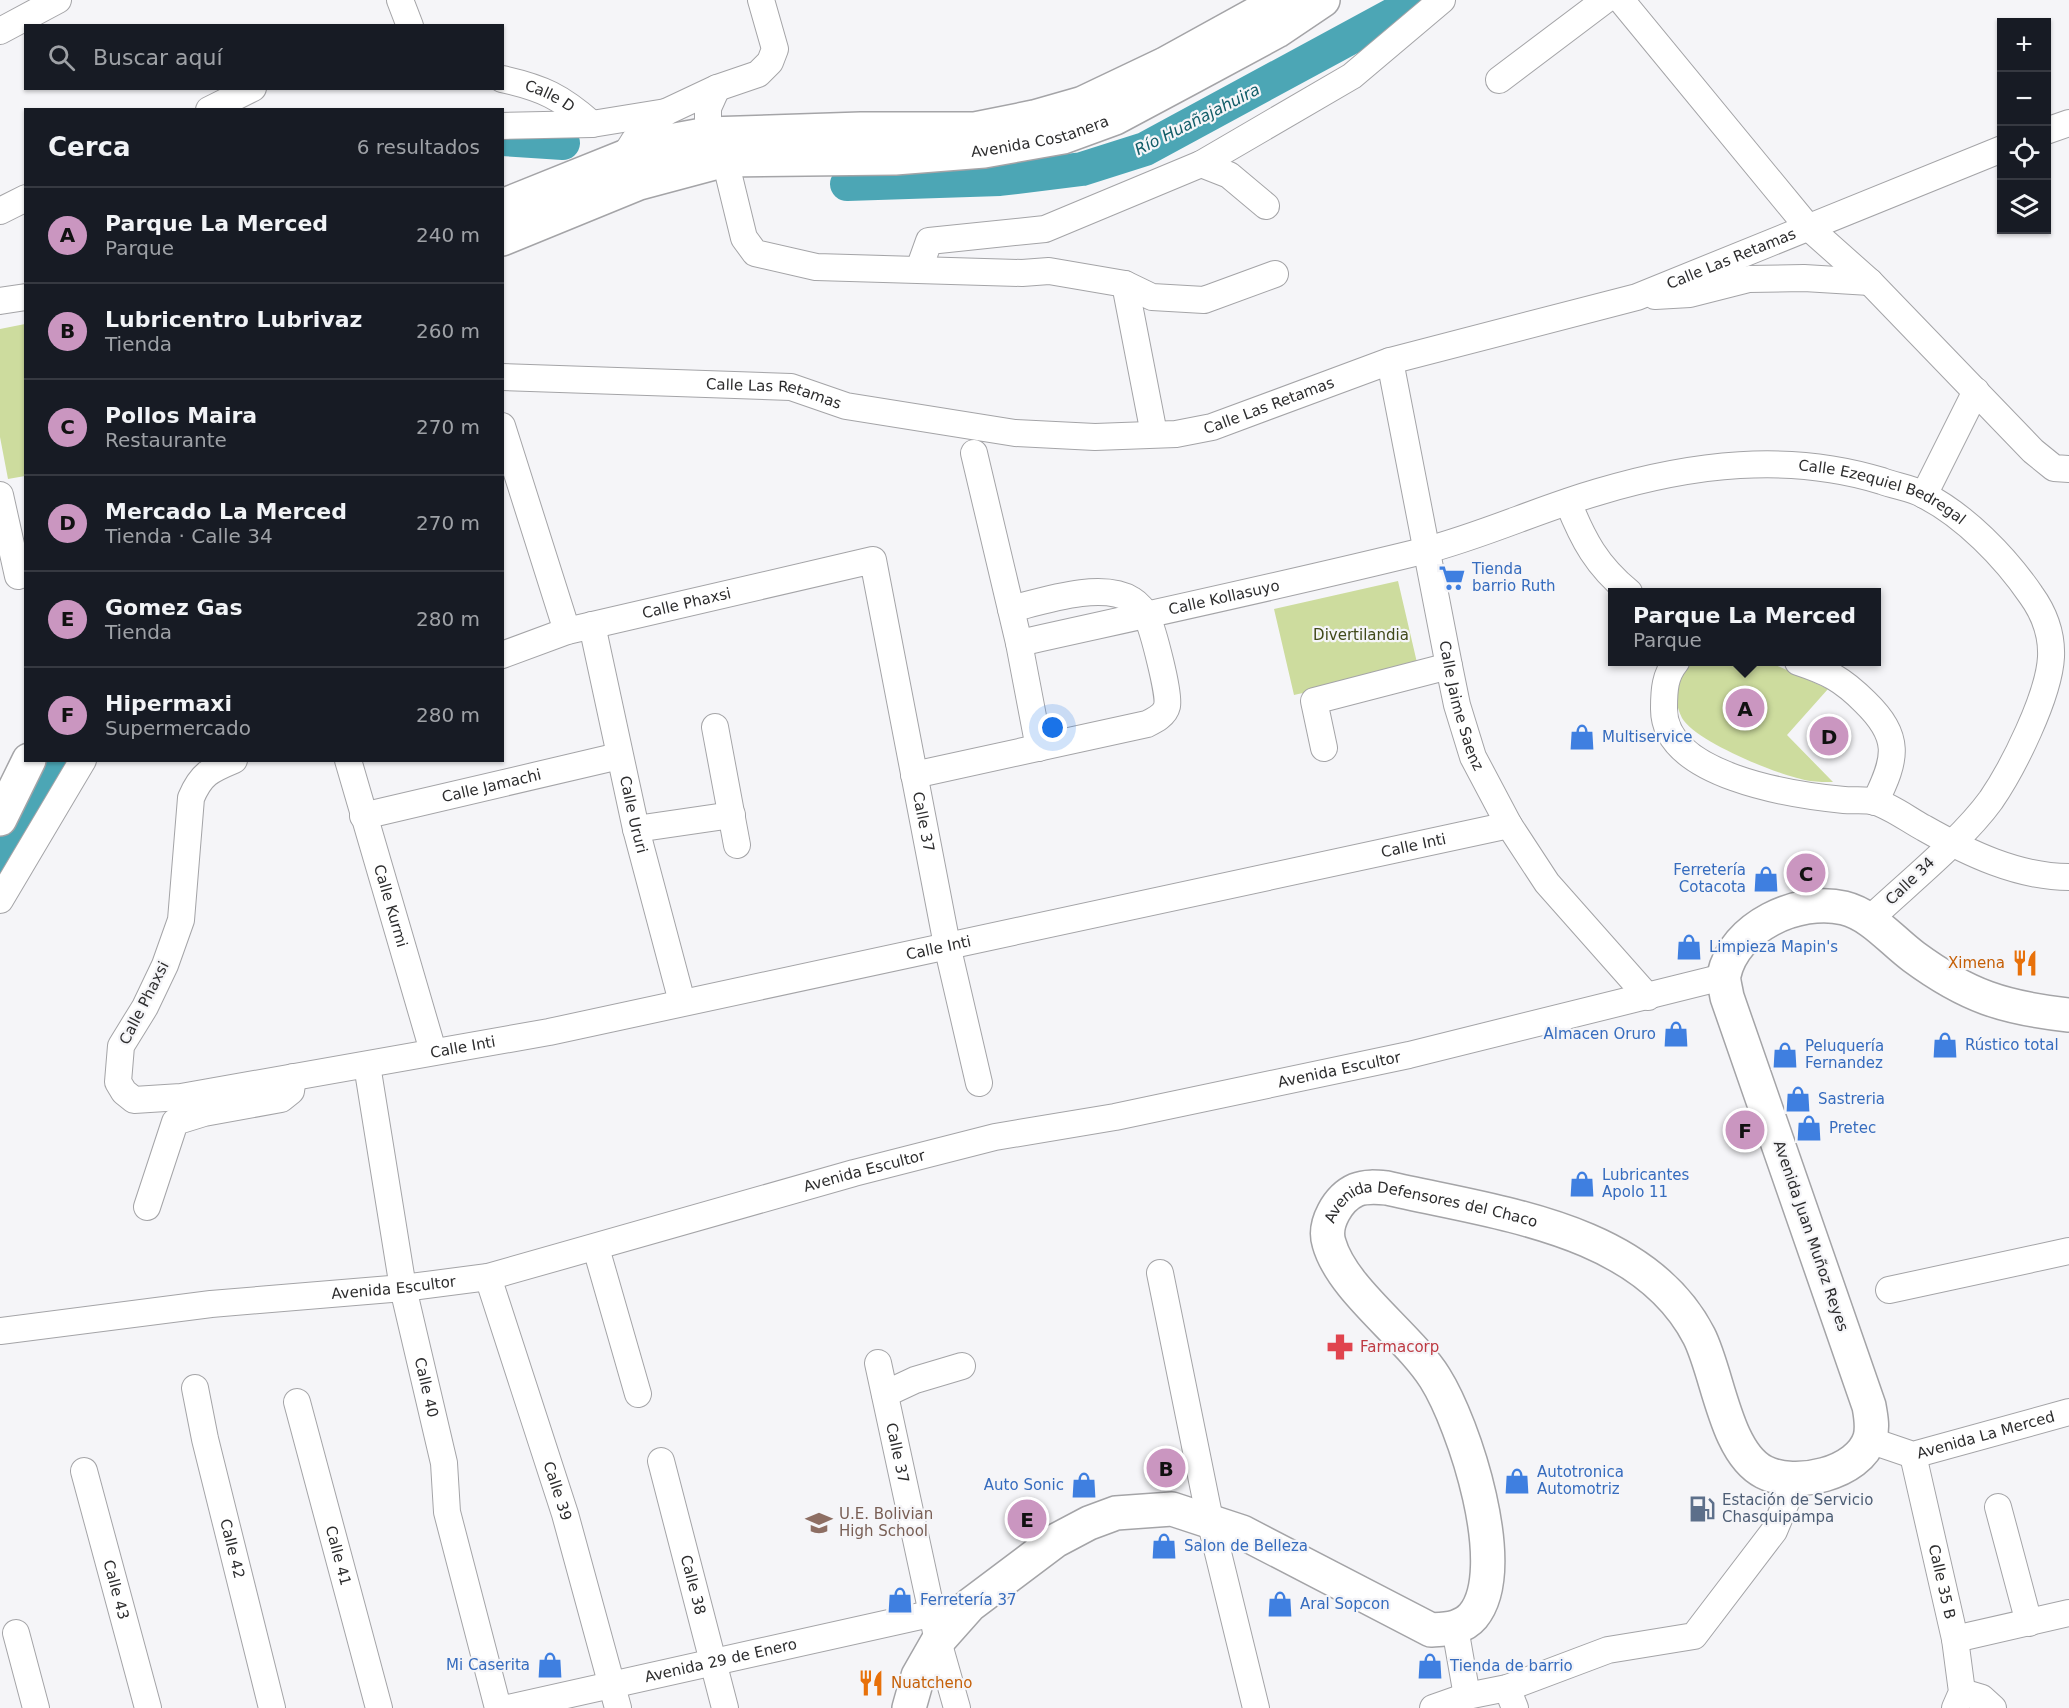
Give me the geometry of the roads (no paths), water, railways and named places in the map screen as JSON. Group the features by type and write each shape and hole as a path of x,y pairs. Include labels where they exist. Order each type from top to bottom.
{"main road":[{"name":"Avenida Costanera","path":"504,205 624,157 675,140 716,147 895,158 984,151 1063,137 1115,118 1178,85 1277,31 1323,0"},
{"name":"Avenida Costanera","path":"504,238 639,183 716,147 861,129 975,129 1034,117 1083,103 1274,2"},
{"path":"0,819 28,762"},
{"path":"1723,977 1732,953 1753,929 1785,912 1816,907 1843,908 1870,919 1918,959 1971,993 2006,1006 2069,1015"},
{"name":"Avenida Juan Muñoz Reyes","path":"1723,977 1740,1037 1861,1380 1872,1425 1869,1440"},
{"name":"Avenida Defensores del Chaco","path":"1455,1628 1472,1617 1481,1600 1487,1576 1480,1497 1459,1424 1434,1375 1336,1261 1328,1241 1330,1220 1339,1203 1354,1191 1370,1186 1387,1188 1571,1232 1628,1259 1675,1299 1689,1318 1700,1338 1732,1429 1750,1462 1779,1479 1795,1481 1819,1477 1840,1469 1859,1454 1869,1440"},
{"path":"909,1708 935,1627 970,1605 1055,1541 1089,1523 1116,1513 1172,1509 1210,1520 1242,1532 1431,1630 1455,1628"},
{"path":"884,1708 918,1677"}],"street":[{"path":"0,31 58,0"},
{"path":"400,0 409,24"},
{"path":"504,126 592,124 666,112 717,88 758,74 770,62 775,49 761,0"},
{"path":"919,269 929,241 1045,229 1202,164 1352,76 1442,0"},
{"path":"1498,80 1605,0"},
{"path":"1621,0 1807,226 1870,282 1976,391 2062,469"},
{"name":"Calle D","path":"504,80 549,92 566,100 592,124"},
{"path":"717,88 708,108 716,147 744,238 755,253 816,267 1022,273 1049,271 1125,284 1152,297 1204,300 1275,274"},
{"path":"213,108 249,90"},
{"path":"624,157 634,141 666,112"},
{"path":"2051,130 2069,123"},
{"name":"Calle Las Retamas","path":"504,377 791,387 846,406 1016,433 1095,437 1176,435 1212,428 1390,362 1637,297 1997,151"},
{"path":"1202,164 1229,175 1266,206"},
{"path":"0,211 24,199"},
{"path":"1637,297 1690,294 1749,279 1804,278 1870,282"},
{"path":"1125,284 1154,434"},
{"path":"0,301 24,297"},
{"name":"Calle Jaime Saenz","path":"1390,362 1449,666 1473,757 1509,825 1547,883 1648,997"},
{"path":"1924,495 1976,391"},
{"path":"504,432 567,632"},
{"path":"974,453 1019,643 1039,748"},
{"name":"Calle Ezequiel Bedregal","path":"1427,550 1600,491 1715,465 1801,465 1858,474 1924,495 1986,540 2040,608 2049,634 2051,659 2043,693 2015,758 1991,800 1950,843"},
{"path":"0,495 14,572"},
{"path":"1568,502 1582,538 1607,574 1624,588"},
{"name":"Calle Kollasuyo","path":"1019,643 1427,550"},
{"name":"Calle Phaxsi","path":"504,654 567,632 873,560"},
{"name":"Calle 37","path":"873,560 947,945 980,1083"},
{"path":"914,775 1147,724 1162,715 1167,705 1164,682 1146,615 1131,600 1106,592 1072,595 1011,609"},
{"name":"Calle Ururi","path":"592,626 636,829 682,1002"},
{"path":"1324,748 1314,701 1449,666"},
{"path":"1673,666 1668,672 1664,721 1675,743 1687,754 1719,771 1780,790 1846,801 1875,801 1950,843 2042,877 2069,877"},
{"path":"1808,666 1841,679 1887,725 1892,750 1890,766 1875,801"},
{"path":"715,727 737,844"},
{"name":"Calle Jamachi","path":"363,816 619,756"},
{"path":"0,900 82,762"},
{"name":"Calle Phaxsi","path":"230,762 199,780 191,798 181,920 165,965 145,1007 120,1046 118,1082 124,1092 134,1100 151,1100 367,1065"},
{"name":"Calle Kurmi","path":"349,762 433,1051"},
{"path":"636,829 732,815"},
{"name":"Calle Inti","path":"367,1065 433,1051 549,1032 1509,825"},
{"name":"Calle 34","path":"1870,919 1950,843"},
{"name":"Avenida Escultor","path":"0,1330 211,1304 404,1288 488,1277 854,1173 995,1137 1114,1117 1409,1055 1723,977"},
{"name":"Calle 40","path":"367,1065 404,1288 444,1462 447,1512 498,1708"},
{"path":"147,1207 175,1122 204,1113 281,1099 291,1091 293,1077"},
{"path":"596,1248 638,1394"},
{"path":"1889,1290 2069,1251"},
{"path":"1160,1273 1210,1520 1256,1708"},
{"name":"Calle 39","path":"488,1277 565,1514 615,1697"},
{"name":"Calle 37","path":"878,1363 935,1627 957,1708"},
{"path":"885,1394 915,1380 962,1366"},
{"name":"Calle 42","path":"195,1388 205,1439 272,1708"},
{"name":"Calle 41","path":"297,1402 379,1708"},
{"name":"Avenida La Merced","path":"1869,1440 1913,1455 2069,1412"},
{"name":"Calle 35 B","path":"1913,1455 1954,1639 1959,1700"},
{"name":"Calle 38","path":"662,1461 725,1708"},
{"name":"Calle 43","path":"84,1471 148,1708"},
{"path":"1433,1708 1467,1696 1511,1698 1608,1650 1694,1636 1774,1531 1795,1481"},
{"path":"1998,1507 2029,1623"},
{"path":"1954,1639 2069,1613"},
{"name":"Avenida 29 de Enero","path":"508,1708 615,1697 713,1662 935,1627"},
{"path":"1455,1628 1467,1696"},
{"path":"16,1633 36,1708"},
{"path":"1959,1700 1982,1698 1993,1708"}],"waterway":[{"name":"Río Huañajahuira","path":"847,184 1000,179 1082,169 1145,149 1420,0"},
{"name":"Río Huañajahuira","path":"504,139 563,143"},
{"name":"Río Huañajahuira","path":"0,865 34,816 57,762"}],"place":[{"name":"Tienda barrio Ruth","path":"1452,578"},
{"name":"Parque La Merced","path":"1745,708"},
{"name":"Mercado La Merced","path":"1829,736"},
{"name":"Multiservice","path":"1582,737"},
{"name":"Pollos Maira","path":"1806,873"},
{"name":"Ferretería Cotacota","path":"1766,879"},
{"name":"Limpieza Mapin's","path":"1689,947"},
{"name":"Ximena","path":"2025,963"},
{"name":"Almacen Oruro","path":"1676,1034"},
{"name":"Rústico total","path":"1945,1045"},
{"name":"Peluquería Fernandez","path":"1785,1055"},
{"name":"Sastreria","path":"1798,1099"},
{"name":"Pretec","path":"1809,1128"},
{"name":"Hipermaxi","path":"1745,1130"},
{"name":"Lubricantes Apolo 11","path":"1582,1184"},
{"name":"Farmacorp","path":"1340,1347"},
{"name":"Lubricentro Lubrivaz","path":"1166,1468"},
{"name":"Autotronica Automotriz","path":"1517,1481"},
{"name":"Auto Sonic","path":"1084,1485"},
{"name":"Estación de Servicio Chasquipampa","path":"1702,1509"},
{"name":"Gomez Gas","path":"1027,1519"},
{"name":"U.E. Bolivian High School","path":"819,1523"},
{"name":"Salon de Belleza","path":"1164,1546"},
{"name":"Ferretería 37","path":"900,1600"},
{"name":"Aral Sopcon","path":"1280,1604"},
{"name":"Mi Caserita","path":"550,1665"},
{"name":"Tienda de barrio","path":"1430,1666"},
{"name":"Nuatcheno","path":"871,1683"}],"park label":[{"name":"Divertilandia","path":"1361,635"}]}
